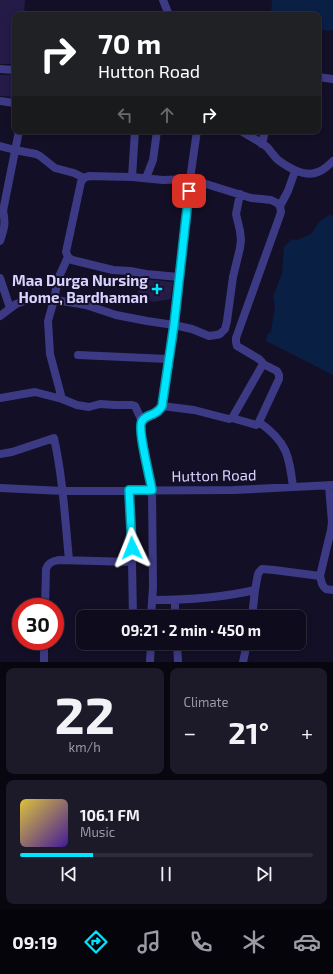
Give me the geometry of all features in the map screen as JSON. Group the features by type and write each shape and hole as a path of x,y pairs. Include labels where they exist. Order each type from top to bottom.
{"street":[{"path":"163,0 167,12"},
{"path":"0,69 12,70"},
{"path":"321,77 333,79"},
{"path":"0,101 12,103"},
{"path":"0,242 5,223 2,210 18,134"},
{"path":"132,177 135,134"},
{"path":"146,178 153,160 157,134"},
{"path":"142,421 144,418 157,413 162,406 174,325 190,179 197,134"},
{"path":"247,134 255,138 278,160 295,171 312,174 330,169 333,161"},
{"path":"262,144 264,134"},
{"path":"0,146 36,154 55,168 74,173 84,178"},
{"path":"162,406 194,410 256,425 259,422 279,379 279,375 277,371 263,364 259,359 237,346 236,338 281,212 280,206 288,191 295,171"},
{"path":"179,277 113,270 72,260 68,257 66,252 76,201 81,182 84,178 89,176 132,177 163,180 190,179 214,188 251,198 271,200 280,206"},
{"path":"0,316 16,304 27,300 54,300 86,305 122,316 174,325 209,336 220,334 225,329 227,321 233,277 240,248 240,231 236,214 240,194"},
{"path":"62,398 50,354 48,321 58,279 68,257"},
{"path":"0,278 10,308"},
{"path":"78,355 168,359"},
{"path":"232,418 263,364"},
{"path":"0,398 35,392 62,398 77,405 89,407 100,404 134,406 142,421 141,429 152,490 153,587 151,610"},
{"path":"259,422 270,430 281,442 290,463 293,487"},
{"path":"0,454 12,452 54,438 60,463 69,560"},
{"path":"331,486 332,522 320,576 324,587 326,589 333,590"},
{"name":"Hutton Road","path":"0,488 63,491 234,490 331,486"},
{"path":"129,490 133,610"},
{"path":"45,598 46,569 53,561 69,560 132,562"},
{"path":"253,610 258,574 262,569 320,576"},
{"path":"152,600 175,600 222,596 255,590"},
{"path":"175,600 175,610"},
{"path":"44,650 44,662"},
{"path":"150,662 151,650"},
{"path":"177,650 178,662"},
{"path":"243,662 246,650"}],"water":[{"path":"272,0 333,0 333,30 327,31 321,29 321,12 271,12"},
{"path":"329,215 333,216 333,375 266,341 267,335 271,332 275,306 273,297 282,273 284,247 292,239 297,240 311,234 320,221"}],"building":[{"path":"0,0 25,0 24,12 12,12 12,64 0,64"},
{"path":"0,75 12,75 12,97 0,96"},
{"path":"141,279 173,282 171,299 154,302 137,297"}],"place":[{"name":"Maa Durga Nursing Home, Bardhaman","path":"157,289"}],"route":[{"path":"132,548 129,490 152,490 141,425 144,418 157,413 162,406 174,325 189,191"}]}
